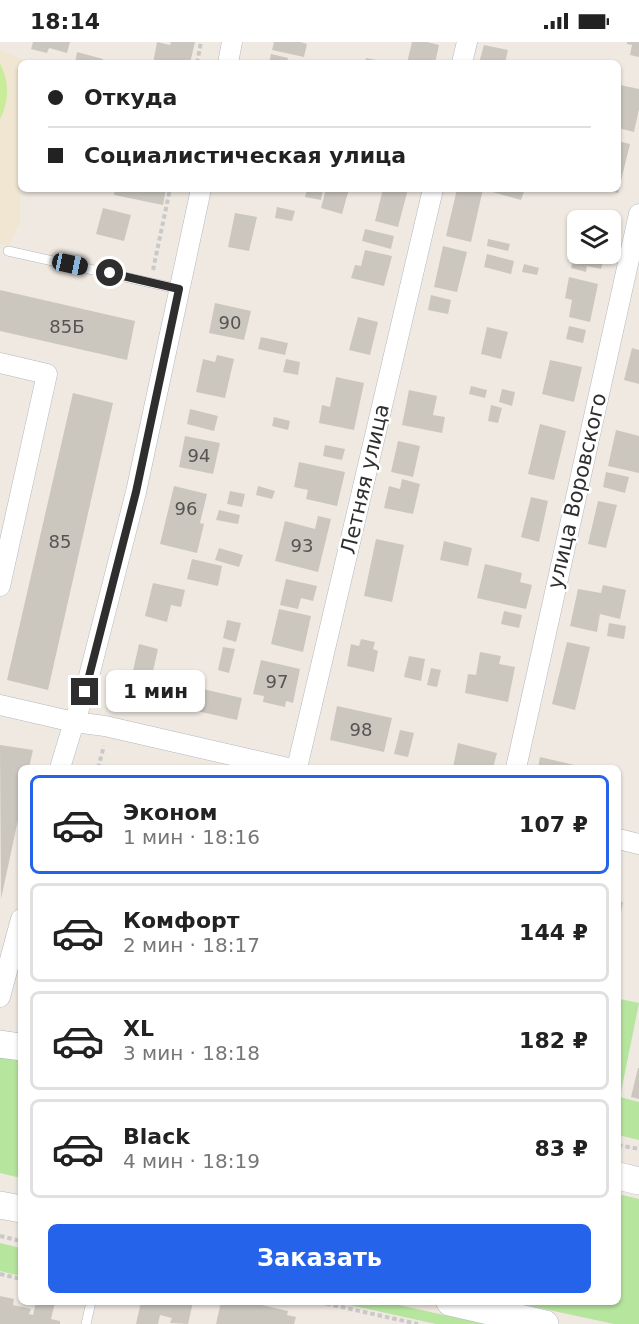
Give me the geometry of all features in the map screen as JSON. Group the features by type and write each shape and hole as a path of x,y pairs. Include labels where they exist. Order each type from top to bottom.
{"main road":[{"path":"0,1044 18,1047"},
{"path":"621,1177 639,1181"},
{"path":"0,1204 18,1208"},
{"path":"470,1305 491,1308 545,1324"}],"street":[{"path":"229,60 232,42"},
{"path":"463,60 467,42"},
{"path":"61,765 85,692 136,492 200,192"},
{"name":"Летняя улица","path":"298,765 432,192"},
{"name":"улица Воровского","path":"517,765 639,214"},
{"path":"0,363 47,374 0,585"},
{"path":"0,705 74,722 105,726 275,765"},
{"path":"621,840 639,844"},
{"path":"0,997 18,930"}],"lane":[{"path":"8,251 179,289"},
{"path":"86,1324 90,1305"}],"path":[{"path":"198,60 201,42"},
{"path":"151,281 169,192"},
{"path":"621,1145 639,1149"},
{"path":"0,1236 18,1240"},
{"path":"0,1274 18,1278"},
{"path":"332,1305 418,1324"}],"shaded area":[{"path":"0,50 23,60 18,60 20,223 8,246 0,244"}],"green space":[{"path":"0,63 7,91 0,119"},
{"path":"621,999 639,1003 621,1092"},
{"path":"0,1054 18,1057 18,1177 0,1173"},
{"path":"621,1097 639,1102 639,1140 621,1136"},
{"path":"621,1195 639,1199 639,1324 614,1324 526,1305 621,1305"},
{"path":"0,1243 18,1247 18,1275 0,1271"},
{"path":"350,1305 399,1305 485,1324 436,1324"}],"building":[{"path":"33,42 70,42 67,53 49,48 47,53 31,49"},
{"path":"157,42 170,45 171,42 195,42 191,60 154,60"},
{"path":"274,42 307,44 304,57 272,50"},
{"path":"412,42 439,45 436,60 408,60"},
{"path":"627,42 639,42 639,57 630,55 632,45"},
{"path":"484,45 508,50 506,60 480,60"},
{"path":"77,52 103,59 103,60 76,60"},
{"path":"271,54 288,58 288,60 270,60"},
{"path":"621,85 639,89 639,109 634,132 621,129"},
{"path":"621,142 630,144 621,181"},
{"path":"114,192 165,192 163,205 114,195"},
{"path":"306,192 322,192 321,200 305,197"},
{"path":"325,192 348,192 342,214 321,208"},
{"path":"382,192 407,192 398,227 375,221"},
{"path":"456,192 482,192 471,242 446,236"},
{"path":"493,192 524,192 521,200"},
{"path":"277,207 295,211 292,221 275,218"},
{"path":"103,208 131,215 124,241 96,234"},
{"path":"235,213 257,217 249,251 228,247"},
{"path":"365,229 394,236 391,249 362,241"},
{"path":"488,239 510,244 508,251 487,246"},
{"path":"443,246 467,252 457,292 434,287"},
{"path":"365,250 392,256 384,286 351,278 355,265 361,266"},
{"path":"487,254 514,261 511,274 484,267"},
{"path":"524,264 539,268 537,275 522,272"},
{"path":"572,264 602,264 601,269 587,266 586,272 571,268"},
{"path":"569,277 598,284 590,322 569,317 572,300 565,298"},
{"path":"0,290 135,321 127,360 0,331"},
{"path":"431,295 451,300 448,314 428,310"},
{"path":"215,303 251,311 244,340 209,333"},
{"path":"358,317 378,322 370,355 349,350"},
{"path":"569,326 586,330 583,343 566,339"},
{"path":"487,327 508,332 501,359 481,354"},
{"path":"261,337 288,343 285,355 258,349"},
{"path":"632,348 639,350 639,384 624,380"},
{"path":"217,355 234,359 225,398 196,392 203,359 215,362"},
{"path":"286,359 300,362 298,375 283,372"},
{"path":"550,360 582,367 574,402 542,394"},
{"path":"336,377 364,383 354,430 319,423 322,405 330,407"},
{"path":"471,386 487,390 485,398 469,394"},
{"path":"502,389 515,392 512,406 499,402"},
{"path":"409,390 437,396 433,415 445,417 442,433 402,425"},
{"path":"73,393 113,403 48,690 7,680"},
{"path":"491,405 502,408 498,423 488,421"},
{"path":"190,409 218,416 214,431 187,424"},
{"path":"274,417 290,421 288,430 272,426"},
{"path":"540,424 566,431 554,480 528,474"},
{"path":"616,430 639,436 639,473 608,466"},
{"path":"185,436 220,443 213,474 179,467"},
{"path":"398,441 420,446 413,477 391,472"},
{"path":"325,445 345,449 342,460 323,456"},
{"path":"299,462 345,472 337,506 306,499 308,490 294,487"},
{"path":"606,472 629,477 625,493 603,487"},
{"path":"402,479 420,484 413,514 384,508 389,486 400,489"},
{"path":"174,486 207,494 200,523 204,524 197,553 160,544"},
{"path":"258,486 275,491 272,499 256,495"},
{"path":"230,491 245,494 242,507 227,504"},
{"path":"531,497 548,501 539,542 521,537"},
{"path":"598,501 617,505 606,548 588,544"},
{"path":"219,510 240,515 238,524 216,520"},
{"path":"318,516 331,519 318,572 275,561 285,521 315,529"},
{"path":"376,539 404,545 392,602 364,596"},
{"path":"444,541 472,548 468,566 440,560"},
{"path":"219,548 243,555 239,567 215,560"},
{"path":"192,559 222,566 218,586 187,579"},
{"path":"485,564 522,573 520,582 532,585 526,609 477,598"},
{"path":"286,579 317,586 313,601 301,598 298,609 280,605"},
{"path":"153,583 185,590 181,607 171,605 167,622 145,616"},
{"path":"603,585 626,590 620,619 600,614 597,632 570,626 578,589 601,593"},
{"path":"279,609 311,616 303,652 271,644"},
{"path":"504,611 522,615 519,628 501,624"},
{"path":"227,620 241,623 236,642 223,638"},
{"path":"609,623 626,626 624,639 607,636"},
{"path":"361,639 375,642 373,649 378,651 374,672 347,666 351,644 359,646"},
{"path":"567,642 590,647 575,710 552,704"},
{"path":"139,644 158,649 153,671 173,675 167,702 128,693"},
{"path":"223,647 235,649 229,673 218,670"},
{"path":"480,652 501,656 499,664 515,667 508,702 465,693 468,674 476,675"},
{"path":"409,656 425,659 421,681 404,677"},
{"path":"261,660 300,669 293,703 286,701 285,707 263,702 264,696 253,694"},
{"path":"431,668 441,670 437,687 427,685"},
{"path":"194,687 242,698 237,720 188,709"},
{"path":"337,706 392,718 384,752 330,740"},
{"path":"400,730 414,733 408,757 394,754"},
{"path":"458,743 497,753 494,765 453,765"},
{"path":"0,745 33,750 30,765 18,765 18,820 1,899"},
{"path":"540,757 574,765 539,765"},
{"path":"639,1068 639,1099 631,1097"},
{"path":"0,1296 14,1299 13,1305 31,1309 29,1314 33,1315 35,1305 54,1305 51,1319 60,1321 60,1324 0,1324"},
{"path":"140,1305 192,1305 188,1324 170,1323 172,1318 160,1315 158,1324 136,1324"},
{"path":"220,1305 262,1305 288,1311 287,1315 296,1317 294,1324 216,1324"}],"route":[{"path":"85,692 136,492 179,289 110,273"}]}
